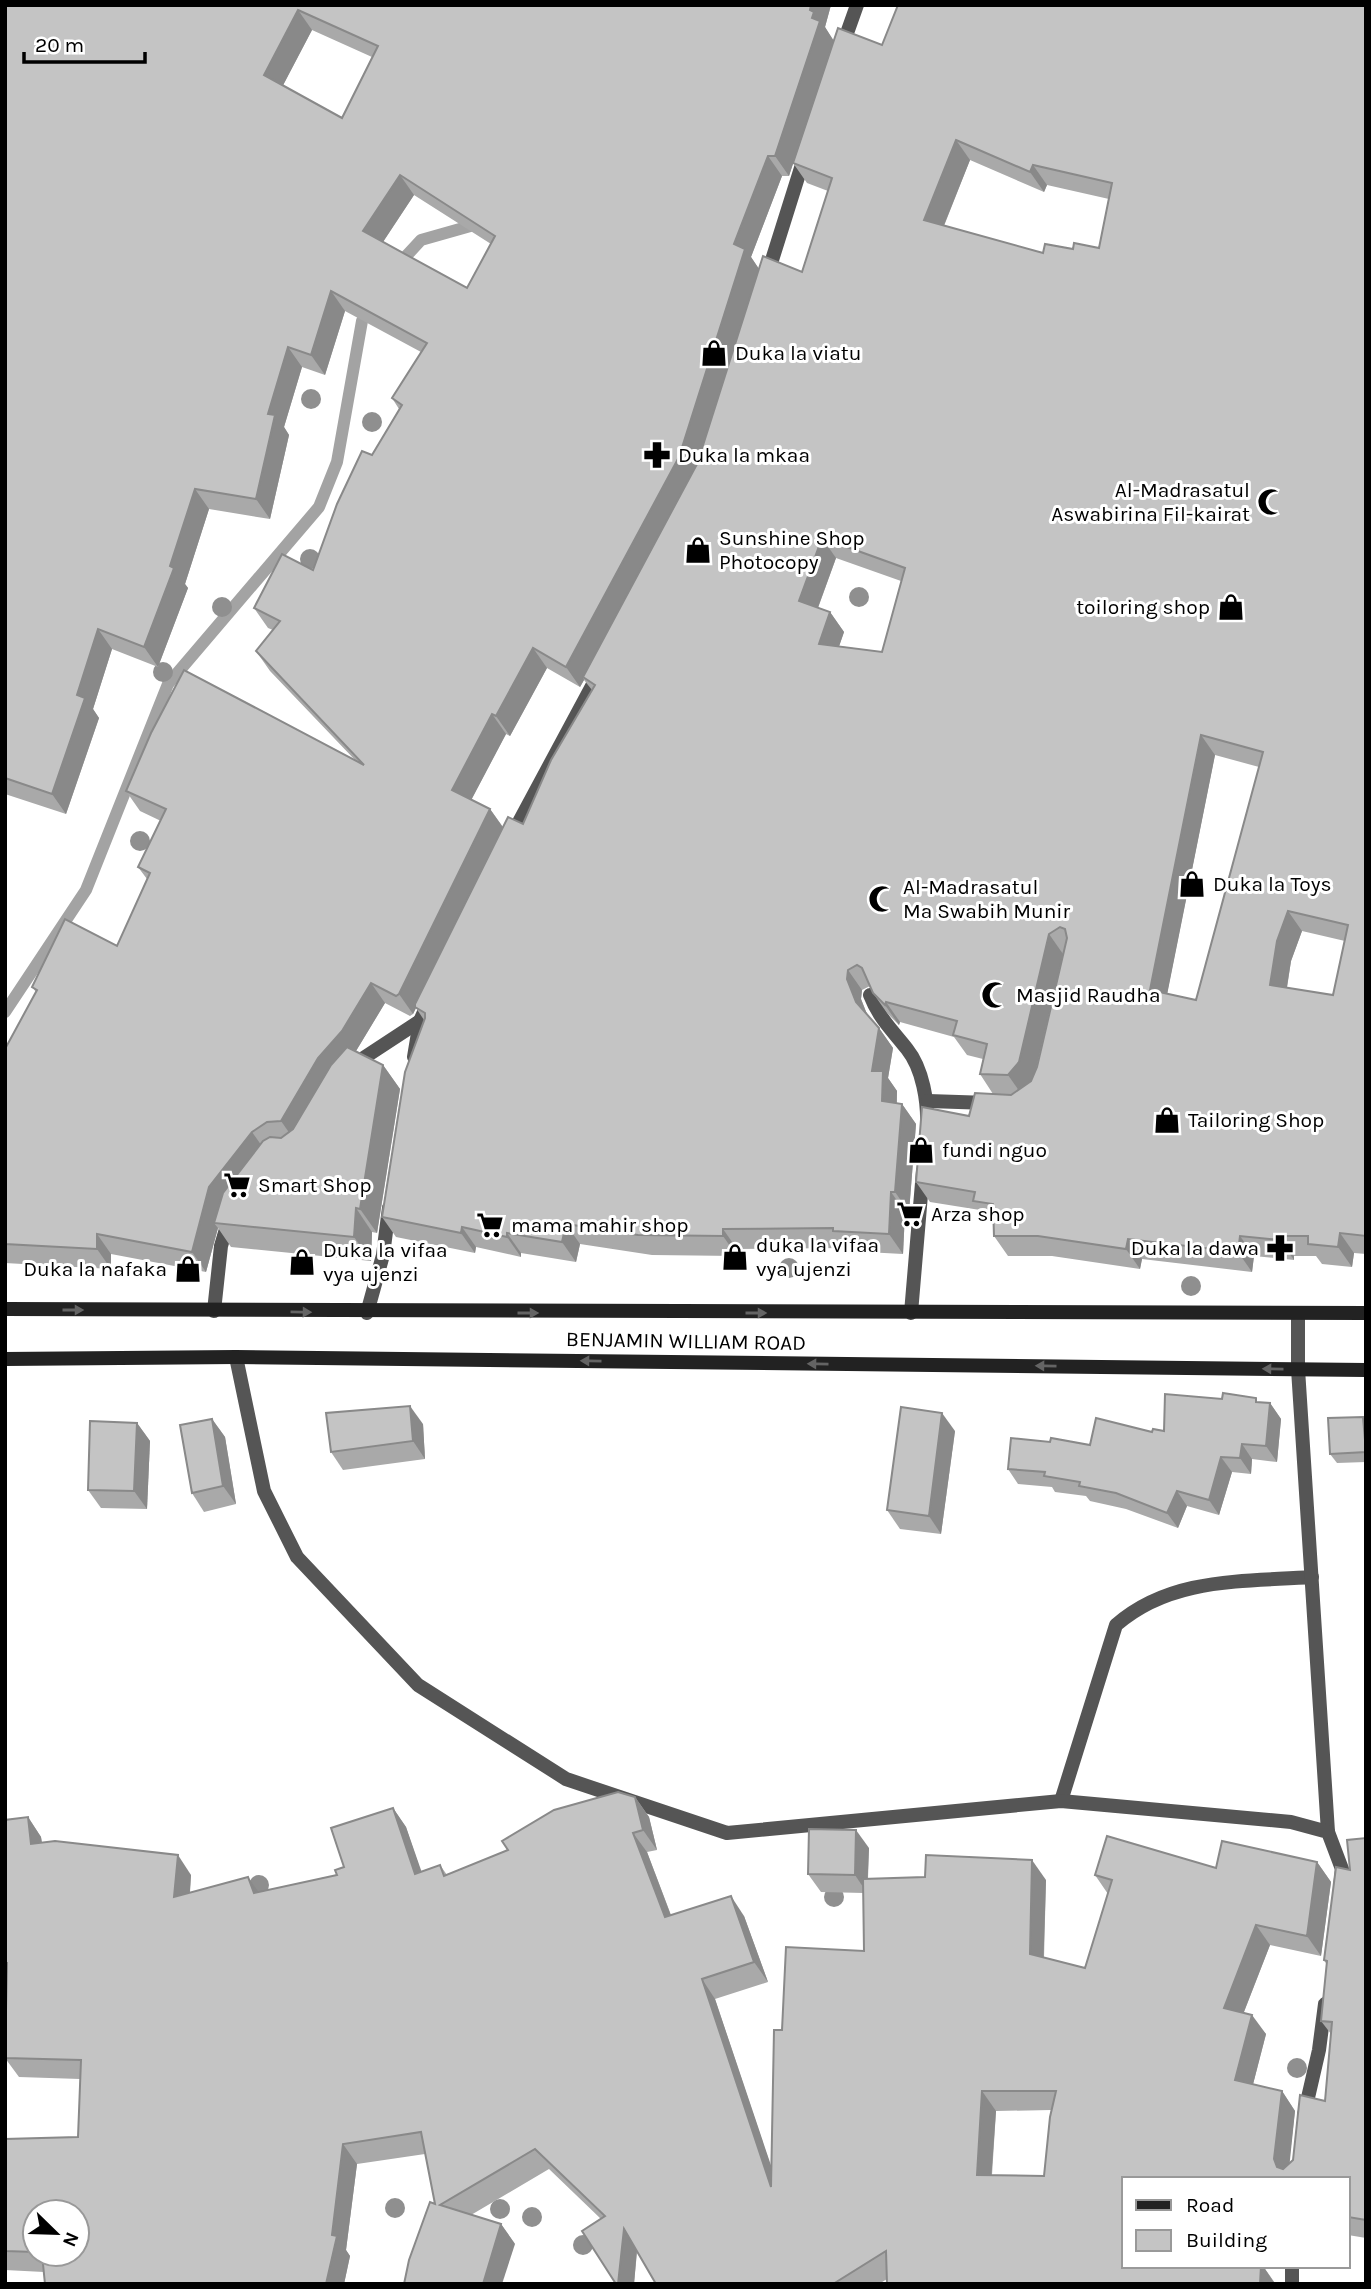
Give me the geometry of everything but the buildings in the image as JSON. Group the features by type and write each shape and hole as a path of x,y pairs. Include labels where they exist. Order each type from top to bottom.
{"main road":[{"name":"BENJAMIN WILLIAM ROAD","path":"5,1310 367,1313 1366,1313"},
{"name":"BENJAMIN WILLIAM ROAD","path":"5,1359 236,1357 1366,1370"}],"street":[{"path":"836,64 857,5"},
{"path":"761,296 811,138"},
{"path":"503,852 604,662"},
{"path":"411,1073 420,1021 437,984"},
{"path":"870,995 879,1018 909,1051 928,1101 911,1313"},
{"path":"340,1083 362,1059 420,1021"},
{"path":"928,1101 1011,1104"},
{"path":"367,1313 383,1255 392,1189"},
{"path":"214,1311 221,1246 231,1213 237,1205"},
{"path":"1298,1313 1298,1369 1328,1832 1342,1868 1337,1908"},
{"path":"236,1357 264,1491 297,1557 418,1685 566,1779 727,1833 1060,1801 1291,1822 1328,1832"},
{"path":"1060,1801 1116,1625 1132,1611 1184,1587 1312,1577"},
{"path":"1301,2129 1319,2050 1327,1985"}],"waterway":[{"path":"397,266 421,240 481,223"},
{"path":"5,1012 86,890 168,684 319,507 337,462 362,321 370,307"}],"place":[{"name":"Duka la viatu","path":"714,353"},
{"name":"Duka la mkaa","path":"657,455"},
{"name":"Al-Madrasatul Aswabirina Fil-kairat","path":"1271,502"},
{"name":"Sunshine Shop Photocopy","path":"698,550"},
{"name":"toiloring shop","path":"1231,607"},
{"name":"Duka la Toys","path":"1192,884"},
{"name":"Al-Madrasatul Ma Swabih Munir","path":"882,899"},
{"name":"Masjid Raudha","path":"995,995"},
{"name":"Tailoring Shop","path":"1167,1120"},
{"name":"fundi nguo","path":"921,1150"},
{"name":"Smart Shop","path":"237,1185"},
{"name":"Arza shop","path":"910,1214"},
{"name":"mama mahir shop","path":"490,1225"},
{"name":"Duka la dawa","path":"1280,1248"},
{"name":"duka la vifaa vya ujenzi","path":"735,1257"},
{"name":"Duka la vifaa vya ujenzi","path":"302,1262"},
{"name":"Duka la nafaka","path":"188,1269"}]}
